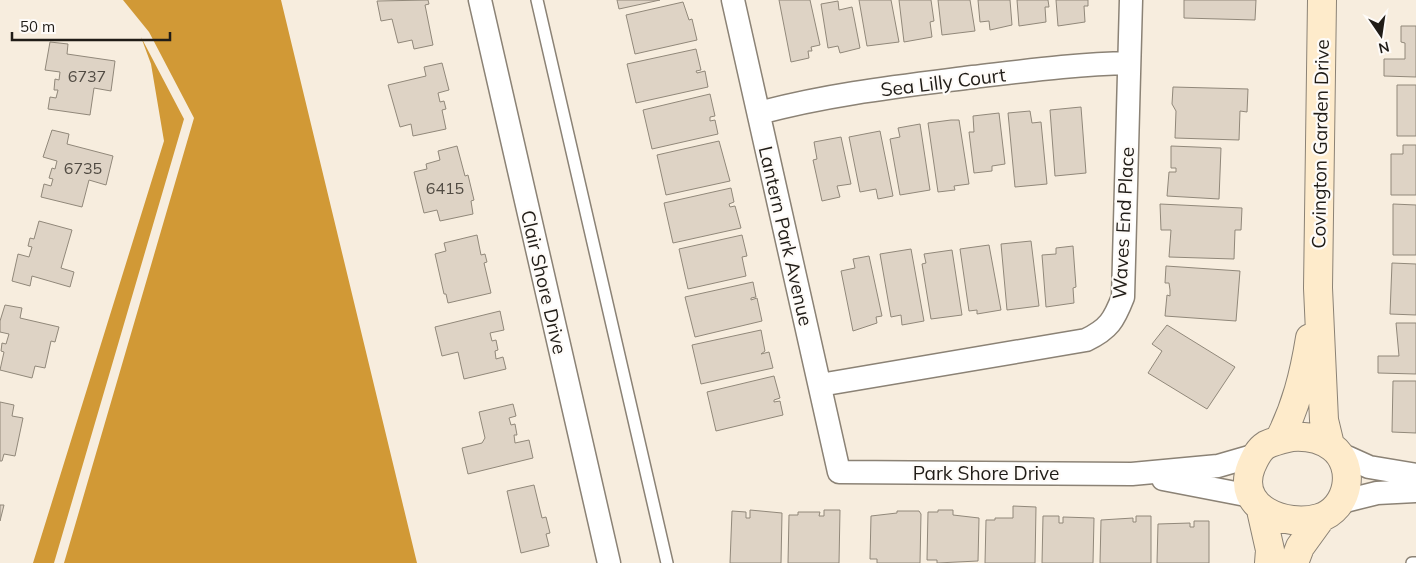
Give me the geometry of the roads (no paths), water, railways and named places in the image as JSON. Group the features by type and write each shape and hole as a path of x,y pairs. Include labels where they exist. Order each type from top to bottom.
{"street":[{"name":"Clair Shore Drive","path":"480,0 609,563"},
{"name":"Lantern Park Avenue","path":"733,0 839,472"},
{"name":"Waves End Place","path":"820,385 958,360 1059,346 1086,340 1102,332 1114,318 1123,297 1131,0"},
{"name":"Covington Garden Drive","path":"1294,563 1300,547 1331,510 1347,478 1324,420 1318,288 1322,0"},
{"name":"Sea Lilly Court","path":"759,113 780,107 894,87 1093,63 1129,62"},
{"name":"Covington Garden Drive","path":"1279,440 1292,416 1303,380 1318,288"},
{"name":"Covington Garden Drive","path":"1256,455 1266,445 1279,440 1304,436 1336,451"},
{"path":"1336,451 1369,467 1416,475"},
{"path":"1256,455 1249,472 1248,482 1270,550 1269,563"},
{"name":"Park Shore Drive","path":"839,472 1132,474 1218,466 1256,455"},
{"name":"Park Shore Drive","path":"1132,474 1209,486 1256,503"},
{"path":"1256,503 1290,521 1306,521 1377,493 1416,491"}],"lane":[{"path":"537,0 667,563"}]}
